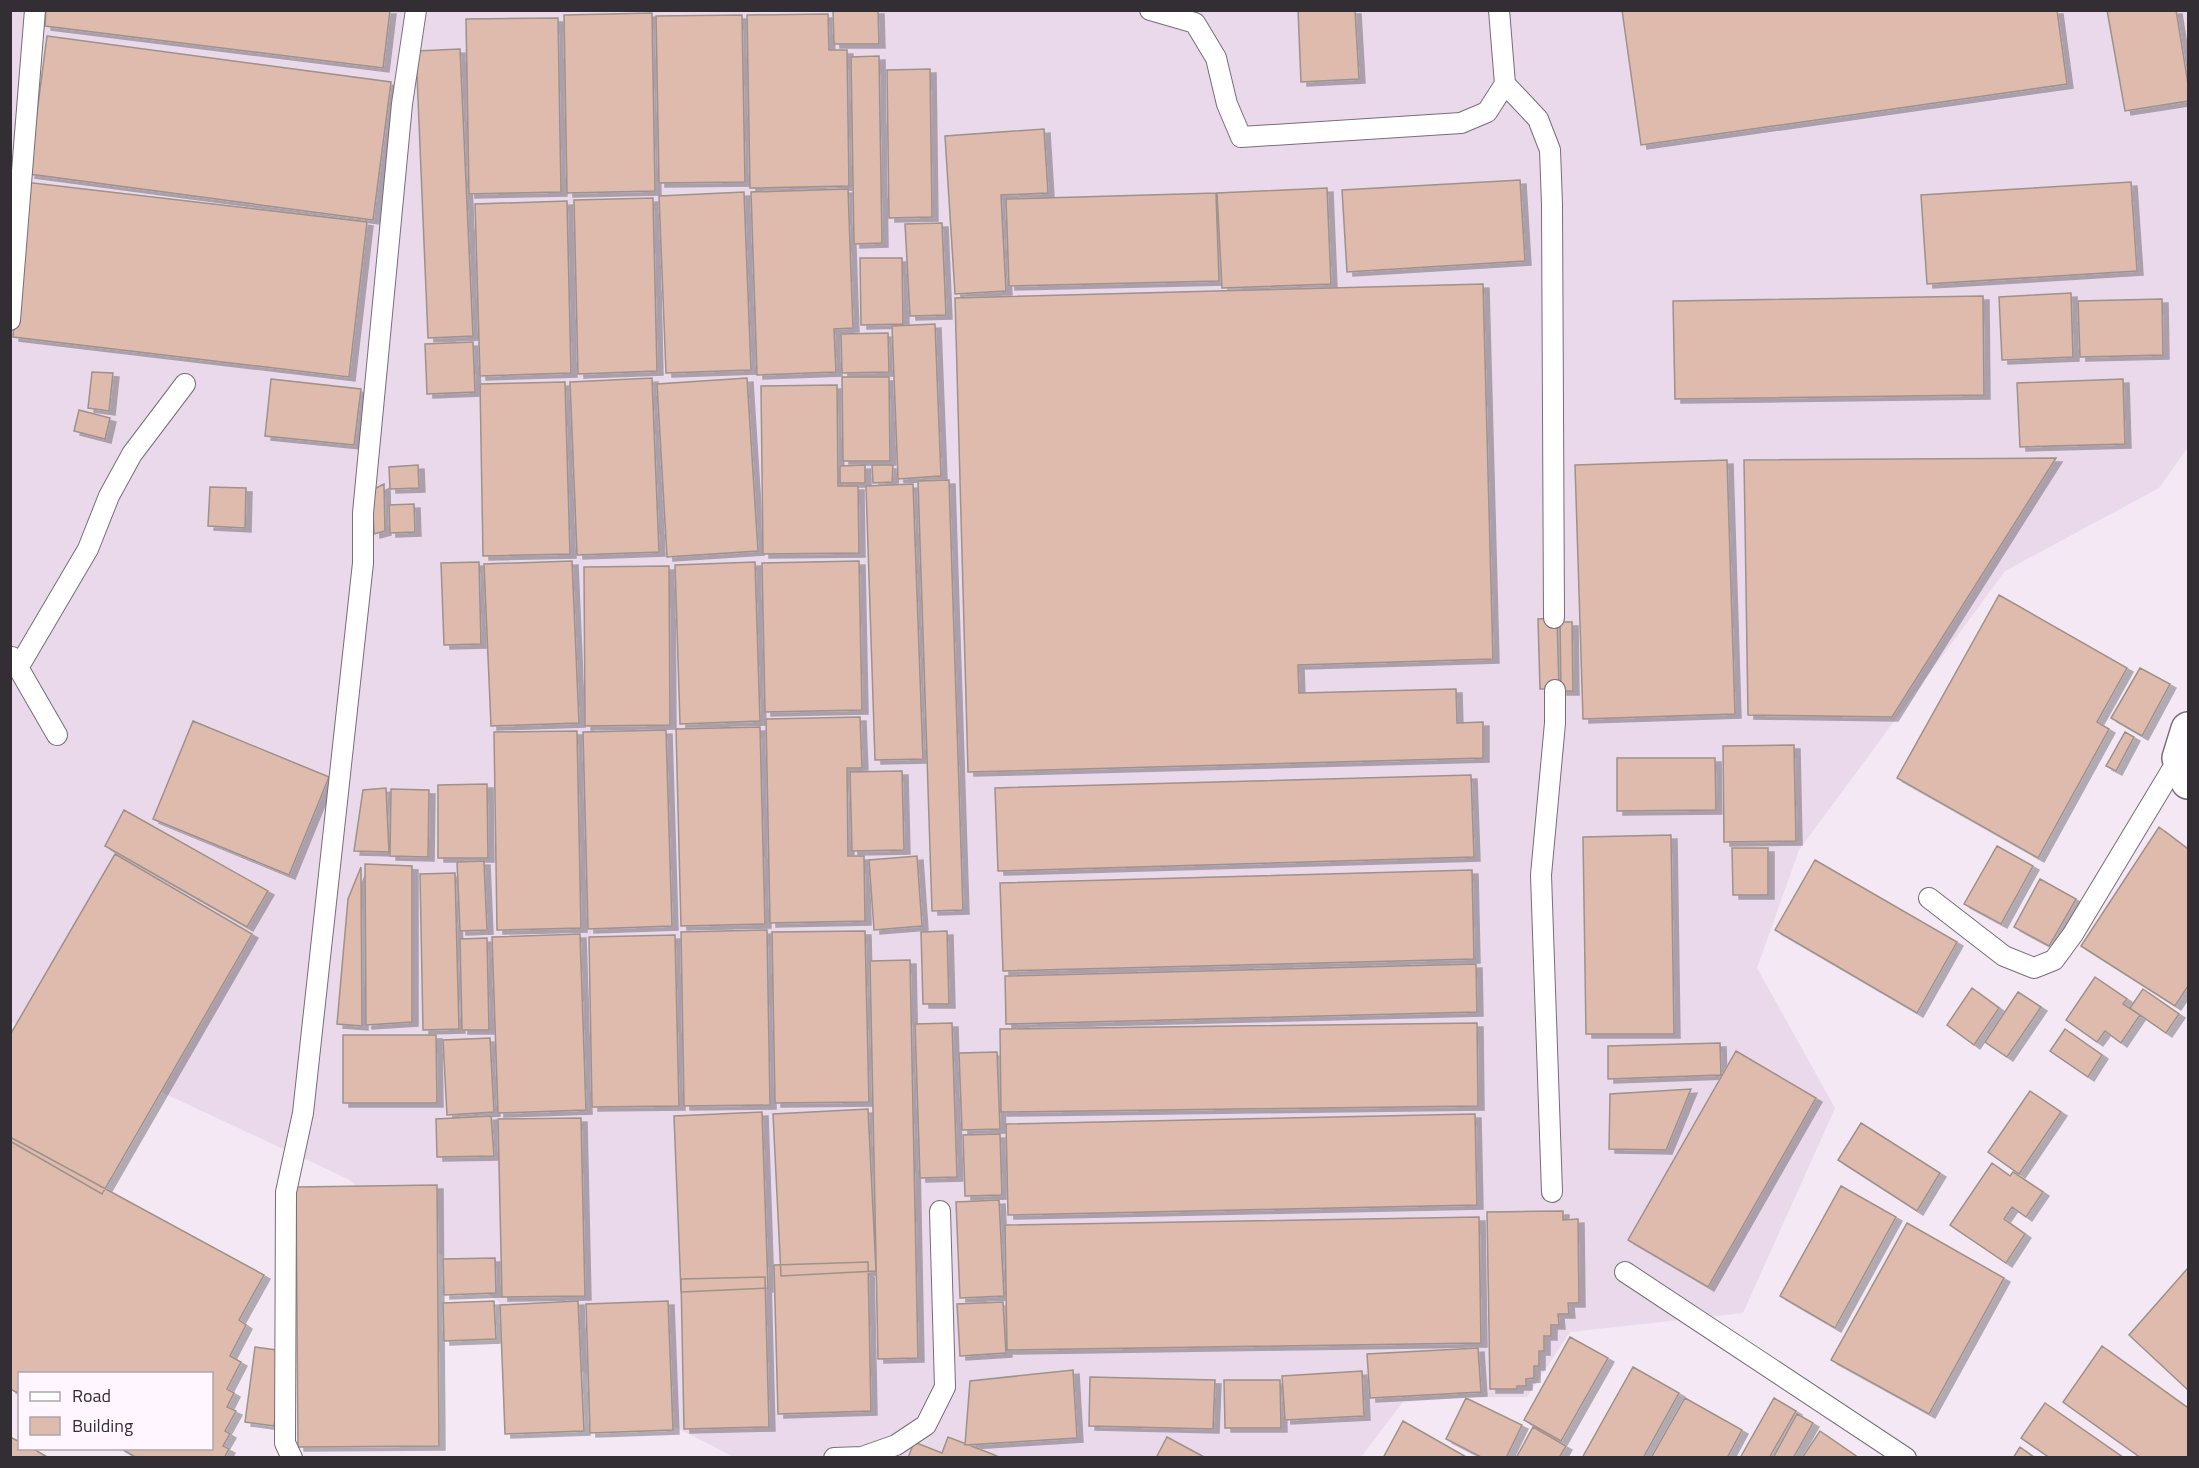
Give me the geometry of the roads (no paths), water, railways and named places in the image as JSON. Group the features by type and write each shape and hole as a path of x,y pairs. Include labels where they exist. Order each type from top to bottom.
{"lane":[{"path":"10,320 35,10"},
{"path":"292,1458 285,1443 286,1192 305,1101 362,574 363,513 402,104 416,10"},
{"path":"1150,10 1195,23 1216,58 1227,104 1241,137 1461,123 1487,112 1505,84 1499,10"},
{"path":"1505,84 1538,119 1550,150 1554,618"},
{"path":"57,735 14,662 88,549 109,496 132,454 185,384"},
{"path":"1552,1192 1541,875 1555,723 1555,690"},
{"path":"1929,898 2004,956 2034,968 2054,960 2073,934 2185,756"},
{"path":"834,1458 862,1456 896,1445 926,1425 945,1387 940,1211"},
{"path":"1625,1272 1906,1458"}]}
